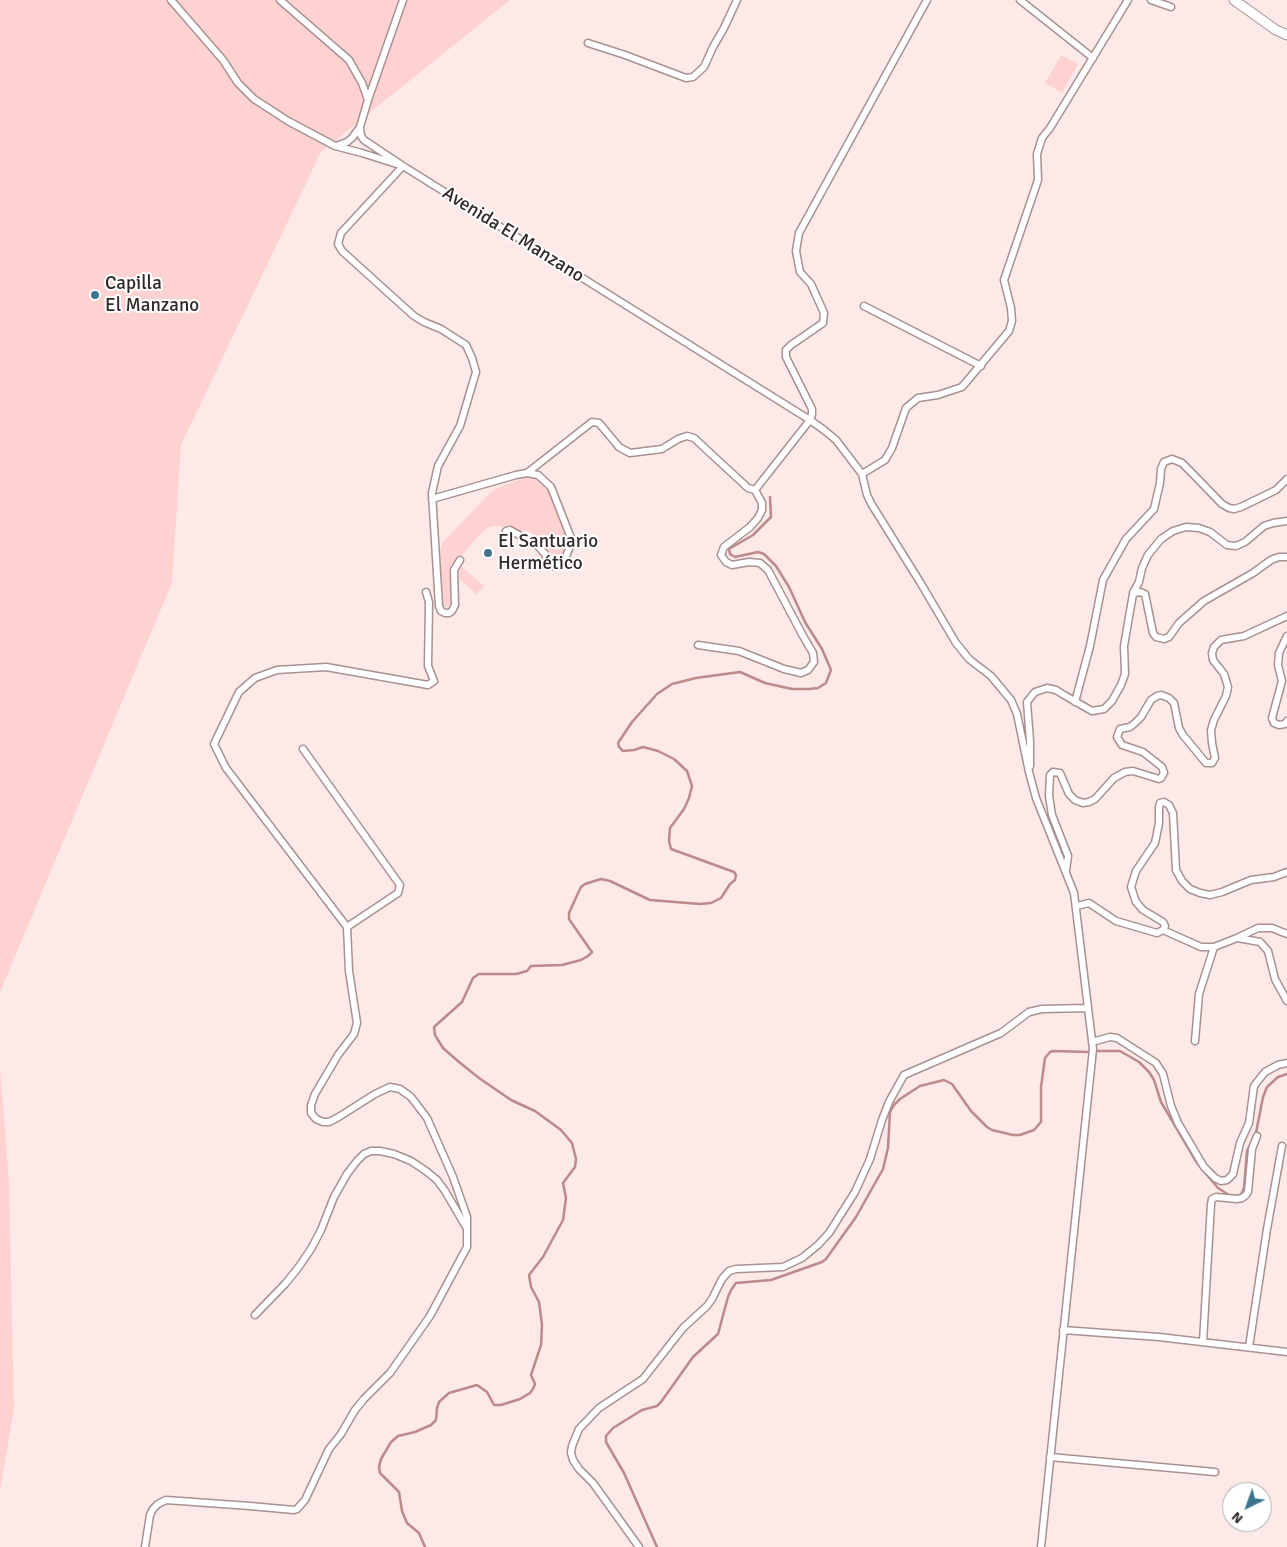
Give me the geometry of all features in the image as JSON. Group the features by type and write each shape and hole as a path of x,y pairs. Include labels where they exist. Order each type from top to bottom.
{"street":[{"name":"Avenida El Manzano","path":"171,0 223,60 238,83 254,99 288,121 335,146 404,166 810,420 836,440 862,474"},
{"path":"280,0 349,60 362,82 368,100"},
{"path":"403,0 374,80 360,127 360,136 404,166 342,233 338,244 342,251 414,316 441,329 466,345 472,358 476,372 460,426 438,466 432,493 439,606 441,611 445,613 452,611 455,604 454,570 460,560"},
{"path":"588,43 686,78 694,77 704,67 712,47 724,28 737,0"},
{"path":"755,490 810,420 812,409 786,357 786,350 791,345 823,323 824,313 811,284 800,272 796,250 799,233 927,0"},
{"path":"1020,0 1093,58"},
{"path":"1041,1547 1093,1049 1077,906 1066,870 1056,851 1036,798 1017,714 1011,700 991,676 969,659 956,643 872,505 862,474 885,460 892,448 906,408 918,398 938,395 962,388 1010,331 1012,321 1011,308 1004,280 1038,180 1036,154 1042,138 1128,0"},
{"path":"1151,0 1170,7"},
{"path":"1234,0 1287,36"},
{"path":"362,82 368,83 374,80"},
{"path":"335,146 347,142 360,127"},
{"path":"864,306 981,366"},
{"path":"527,473 592,422 598,423 619,447 630,453 662,449 687,436 694,438 748,488 755,490 762,503 762,510 758,518 750,527 724,547 721,555 726,562 732,565 749,562 760,563 768,570 813,653 814,662 808,670 801,673 784,669 740,651 698,645"},
{"path":"1075,702 1090,646 1104,580 1126,539 1154,509 1164,462 1172,459 1182,464 1222,504 1234,509 1276,490 1287,479"},
{"path":"432,499 516,474 538,475 551,487 571,538 569,549 565,559 560,564 554,566 546,561 544,554 537,545 510,530 506,531"},
{"path":"1029,772 1031,759 1027,702 1035,692 1048,688 1056,690 1092,711 1100,711 1110,705 1121,685 1125,668 1124,646 1133,594 1139,582 1142,568 1156,544 1173,531 1186,527 1200,528 1215,535 1227,545 1236,546 1268,524 1287,521"},
{"path":"1133,594 1140,592 1145,594 1153,633 1156,637 1164,639 1169,636 1187,615 1209,597 1253,573 1271,560 1287,557"},
{"path":"145,1547 150,1515 158,1504 166,1500 294,1510 297,1508 304,1500 329,1450 355,1410 390,1373 430,1316 467,1247 467,1217 453,1177 427,1118 412,1097 400,1089 390,1087 329,1122 316,1119 311,1113 311,1105 315,1094 338,1055 354,1034 357,1023 349,971 347,927 226,768 214,744 239,692 255,678 277,670 326,667 428,686 434,681 428,666 429,602 426,592"},
{"path":"1066,870 1068,856 1052,815 1049,796 1049,777 1051,773 1056,771 1060,773 1068,794 1082,803 1095,799 1114,778 1125,772 1133,771 1161,778 1164,773 1162,767 1143,752 1122,745 1117,737 1120,730 1130,727 1135,723 1151,700 1158,696 1169,698 1174,703 1182,735 1206,763 1212,763 1215,758 1211,730 1228,687 1224,674 1213,660 1214,647 1221,640 1244,636 1287,616"},
{"path":"1287,636 1279,653 1278,665 1282,681 1272,718 1274,723 1279,725 1285,724 1287,721"},
{"path":"303,749 400,885 398,893 347,927"},
{"path":"1077,906 1089,903 1116,920 1158,933 1163,930 1165,926 1163,922 1143,910 1136,902 1131,887 1136,872 1158,833 1159,807 1162,802 1166,802 1172,813 1176,870 1182,881 1195,892 1210,895 1251,880 1274,877 1287,872"},
{"path":"1163,930 1202,947 1214,947 1262,927 1277,929 1287,934"},
{"path":"1237,938 1260,942 1268,951 1275,979 1287,1001"},
{"path":"1195,1041 1199,994 1214,947"},
{"path":"639,1547 593,1483 573,1460 572,1446 579,1429 599,1408 643,1379 683,1328 707,1306 722,1279 729,1271 783,1267 811,1252 829,1233 844,1212 858,1186 870,1159 889,1102 904,1075 1001,1033 1029,1012 1042,1009 1088,1008"},
{"path":"1092,1042 1110,1037 1117,1038 1156,1063 1163,1074 1171,1106 1178,1123 1204,1167 1221,1181 1227,1180 1233,1174 1240,1143 1249,1123 1254,1086 1265,1072 1286,1061"},
{"path":"1203,1342 1212,1199 1216,1197 1237,1200 1246,1195 1248,1192 1252,1149 1257,1136"},
{"path":"1249,1347 1282,1146"},
{"path":"255,1315 298,1268 321,1230 334,1196 347,1174 364,1154 371,1151 394,1154 426,1171 437,1180 445,1191 468,1230"},
{"path":"1063,1330 1203,1342 1287,1352"},
{"path":"1050,1457 1215,1472"}],"shaded area":[{"path":"0,0 510,0 321,152 181,445 172,583 0,992"},
{"path":"1061,55 1078,64 1062,93 1045,83"},
{"path":"528,477 543,484 549,490 553,499 568,539 568,546 560,562 555,562 544,544 535,535 527,531 492,526 479,535 458,560 453,602 450,607 444,607 442,602 439,556 442,543 493,490"},
{"path":"462,567 484,586 477,594 459,579 459,571"},
{"path":"0,1065 9,1182 14,1408 0,1490"}],"waterway":[{"path":"425,1547 419,1533 407,1523 402,1511 399,1492 380,1473 381,1459 391,1442 398,1436 415,1432 431,1425 436,1420 439,1402 449,1393 477,1385 487,1392 494,1405 501,1405 520,1399 533,1389 535,1384 531,1375 541,1345 542,1325 539,1302 531,1287 529,1275 543,1257 563,1220 566,1198 563,1183 575,1167 576,1159 572,1143 561,1130 535,1111 511,1100 459,1062 443,1048 435,1035 434,1027 462,1002 473,978 479,974 516,974 527,971 531,966 562,965 588,956 592,952 569,919 569,913 579,891 585,884 601,879 610,881 650,900 700,904 711,903 721,898 735,880 736,875 734,872 671,849 669,841 670,828 684,809 692,786 687,771 674,759 658,751 643,747 623,751 618,743 632,722 657,694 672,684 696,678 740,672 765,683 792,689 818,688 826,683 831,670 822,649 805,622 789,587 776,566 764,554 758,552 735,557 730,554 729,549 753,535 771,517 770,497"},
{"path":"657,1547 624,1473 606,1442 606,1436 613,1428 642,1410 657,1406 661,1402 693,1357 718,1334 728,1297 736,1283 771,1280 826,1259 856,1217 883,1169 888,1148 890,1112 900,1099 920,1086 944,1080 952,1084 971,1111 987,1127 992,1130 1020,1135 1034,1130 1041,1122 1041,1087 1045,1058 1053,1051 1089,1052"},
{"path":"1098,1051 1120,1051 1139,1062 1149,1072 1154,1080 1161,1102 1197,1163 1218,1188 1233,1196 1240,1195 1244,1188 1247,1151 1256,1133 1263,1097 1267,1087 1278,1077 1287,1074"}],"place":[{"name":"Capilla El Manzano","path":"95,295"},
{"name":"El Santuario Hermético","path":"488,553"}]}
